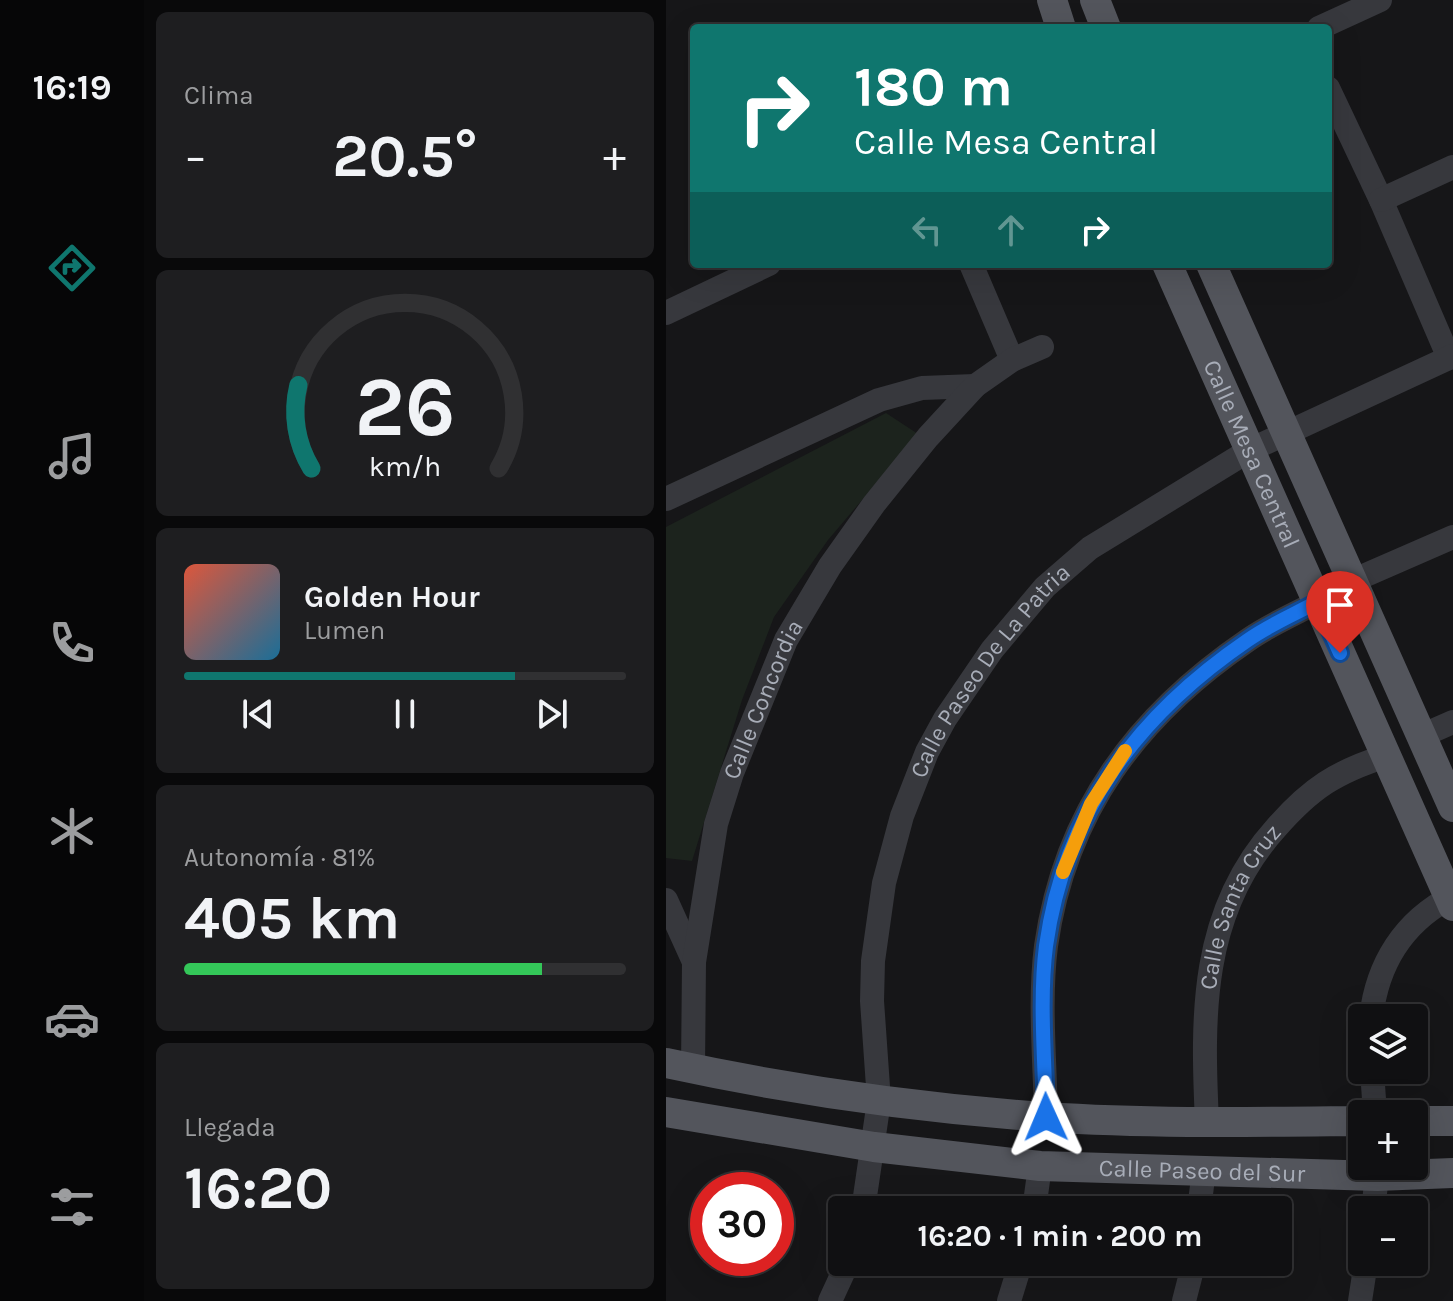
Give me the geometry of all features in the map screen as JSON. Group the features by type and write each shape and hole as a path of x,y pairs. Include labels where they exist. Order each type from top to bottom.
{"main road":[{"path":"1052,0 1060,24"},
{"path":"1095,0 1104,24"},
{"name":"Calle Mesa Central","path":"1169,268 1452,899"},
{"name":"Calle Mesa Central","path":"1213,268 1453,807"},
{"name":"Calle Paseo del Sur","path":"679,1066 879,1101 1046,1117 1207,1122 1348,1121"},
{"name":"Calle Paseo del Sur","path":"666,1112 874,1147 1040,1166 1348,1175"},
{"path":"1428,1121 1453,1121"},
{"name":"Calle Paseo del Sur","path":"1428,1174 1453,1173"}],"street":[{"path":"1328,24 1380,0"},
{"path":"1332,96 1451,357"},
{"path":"1381,200 1453,167"},
{"path":"666,313 761,268"},
{"path":"973,268 1012,360"},
{"name":"Calle Concordia","path":"679,1066 716,824 732,773 786,640 804,607 899,470 975,386 1012,360 1042,347"},
{"name":"Calle Paseo De La Patria","path":"865,1196 879,1101 872,1001 877,919 902,816 927,752 945,719 992,650 1061,572 1090,548 1250,450 1451,357"},
{"path":"666,499 879,400 922,388 975,386"},
{"path":"1352,581 1453,537"},
{"path":"1046,1117 1046,946 1062,875 1091,804 1118,761 1163,709 1196,679 1250,638 1317,602"},
{"path":"1421,736 1453,722"},
{"name":"Calle Santa Cruz","path":"1207,1122 1204,1046 1207,993 1216,941 1235,885 1258,847 1303,800 1348,769 1386,756"},
{"path":"1374,1004 1379,977 1397,942 1408,928 1452,899"},
{"path":"666,900 694,962"},
{"path":"1036,1196 1040,1166"},
{"path":"1201,1196 1204,1170"},
{"path":"830,1301 842,1276"},
{"path":"1009,1301 1017,1276"},
{"path":"1184,1301 1190,1276"},
{"path":"1360,1301 1364,1276"}],"shaded area":[{"path":"886,413 918,434 828,540 774,617 742,700 692,861 666,858 666,527"}],"slow traffic":[{"path":"1063,872 1091,804 1125,751"}],"route":[{"path":"1046,1117 1046,946 1062,875 1080,828 1106,779 1131,743 1196,679 1250,638 1317,602 1340,653"}]}
